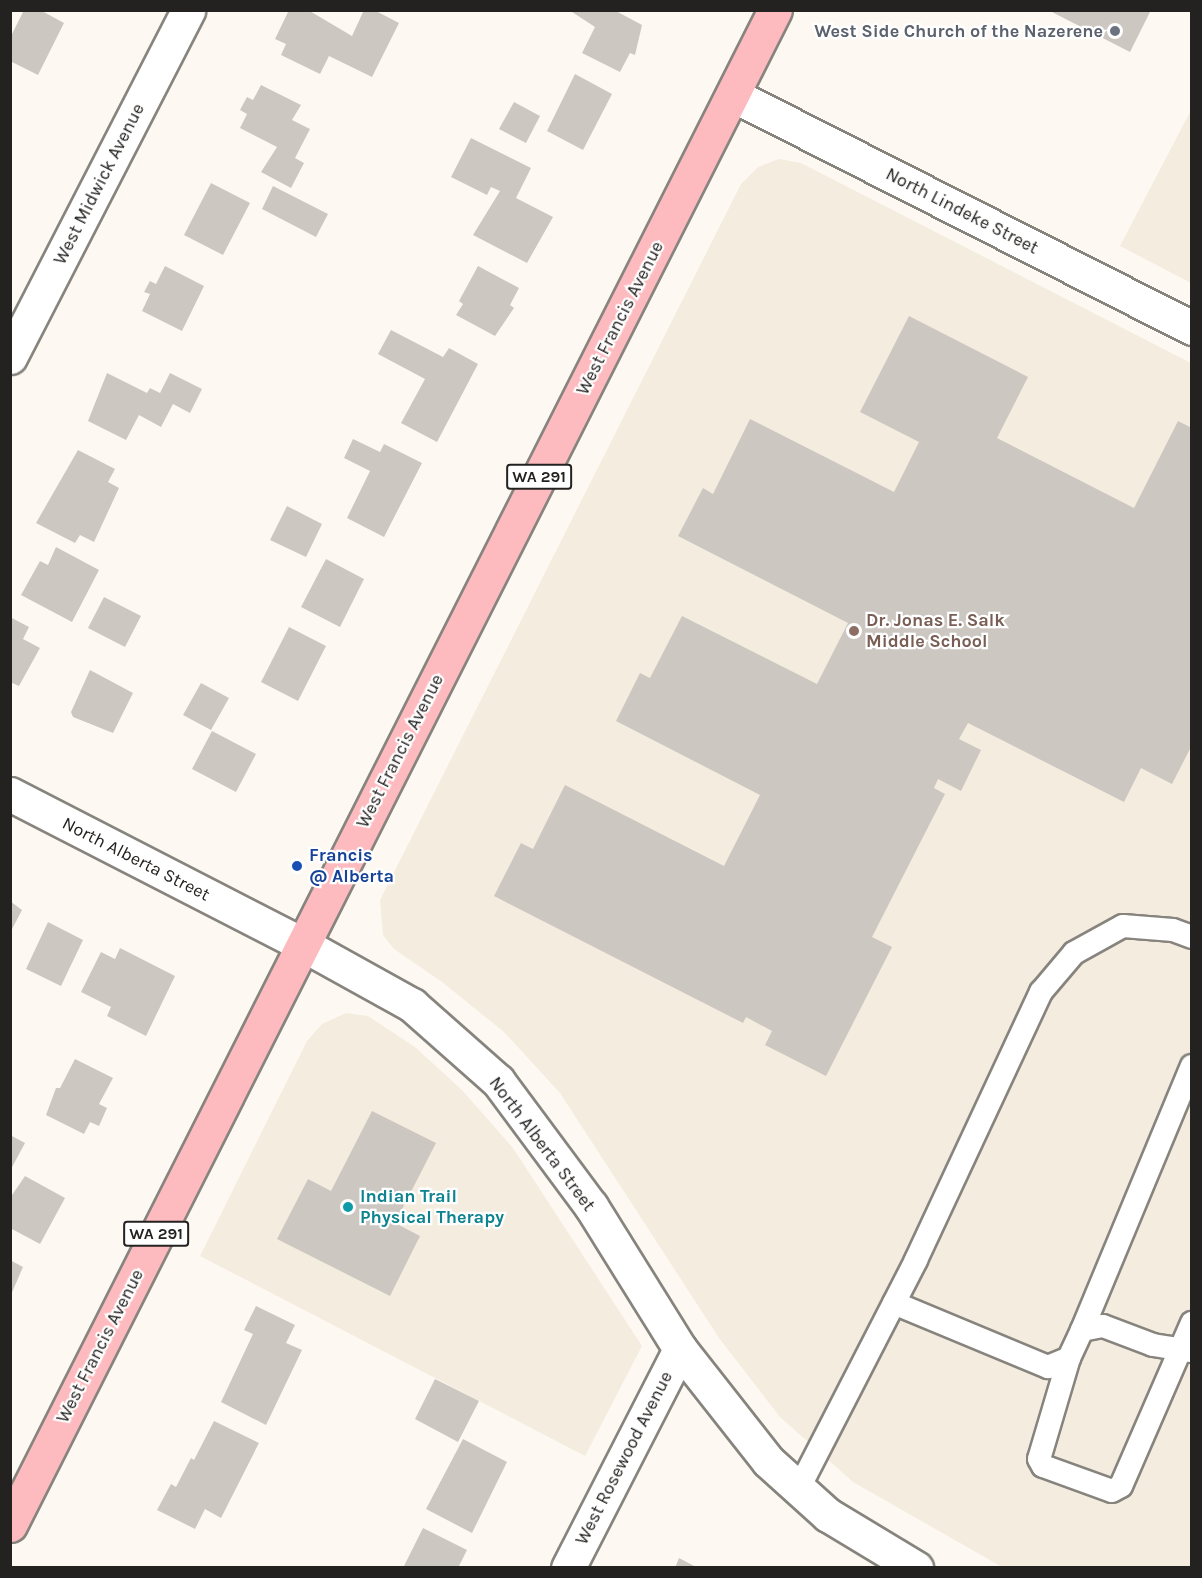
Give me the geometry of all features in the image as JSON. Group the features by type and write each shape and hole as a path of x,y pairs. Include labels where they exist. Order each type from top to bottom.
{"main road":[{"name":"West Francis Avenue","path":"10,1525 775,10"}],"street":[{"name":"West Midwick Avenue","path":"10,357 188,10"},
{"name":"North Lindeke Street","path":"733,95 1191,328"},
{"name":"North Alberta Street","path":"10,794 302,944 412,1005 498,1081 591,1206 680,1348 768,1461 828,1515 916,1568"},
{"name":"West Rosewood Avenue","path":"568,1568 680,1348"}],"lane":[{"path":"799,1488 894,1303 1041,992 1074,953 1123,926 1173,930 1191,937"},
{"path":"1191,1066 1069,1358 1039,1459 1043,1466 1112,1491 1121,1486 1186,1349 1191,1323"},
{"path":"894,1303 1048,1367 1069,1358"},
{"path":"1082,1330 1103,1326 1153,1345 1186,1349"}],"shaded area":[{"path":"1191,110 1191,283 1120,246"},
{"name":"Dr. Jonas E. Salk Middle School","path":"779,159 801,163 1191,363 1191,1567 1002,1567 853,1482 780,1417 719,1338 560,1093 504,1032 442,982 394,949 383,935 380,900 741,184 758,167"},
{"path":"346,1013 368,1016 415,1047 462,1090 513,1148 642,1346 585,1456 200,1256 307,1041 322,1024"}],"building":[{"path":"24,10 40,10 64,23 38,75 10,61 10,38"},
{"path":"289,10 308,10 352,36 364,10 374,10 399,23 372,77 329,56 320,74 281,55 286,44 275,39"},
{"path":"569,10 614,10 642,25 635,55 630,53 620,72 582,53 595,27"},
{"name":"West Side Church of the Nazerene","path":"1048,10 1151,10 1130,52"},
{"path":"575,74 612,94 583,150 547,131"},
{"path":"261,85 301,105 292,120 310,129 295,158 304,163 291,188 261,172 277,147 240,128 247,114 240,110 247,97 253,100"},
{"path":"514,102 540,116 526,143 499,129"},
{"path":"471,138 531,168 516,198 553,217 527,263 473,235 500,191 491,187 487,195 451,177"},
{"path":"211,183 250,203 223,255 184,235"},
{"path":"273,186 328,214 316,237 262,209"},
{"path":"165,266 204,286 182,331 142,311 150,294 144,292 150,281 156,284"},
{"path":"478,266 519,288 510,305 514,308 495,336 456,315 463,304 459,301"},
{"path":"909,316 1028,377 997,438 1134,508 1178,421 1192,428 1192,745 1172,784 1141,768 1124,802 968,723 959,739 981,750 961,791 938,779 934,788 945,794 872,937 892,947 826,1076 765,1045 772,1031 746,1017 743,1023 494,896 521,843 533,849 565,785 724,866 760,795 616,721 640,673 650,678 682,616 817,684 848,623 678,536 703,488 713,494 750,419 894,492 919,442 860,412"},
{"path":"391,330 443,357 449,348 478,364 437,442 401,423 425,379 378,354"},
{"path":"107,373 147,393 150,388 160,393 170,373 202,389 190,413 173,404 161,427 139,415 126,440 88,421"},
{"path":"353,439 380,452 384,444 422,463 384,537 347,518 370,471 344,458"},
{"path":"78,450 115,469 108,482 119,488 94,542 80,535 75,543 36,523"},
{"path":"287,506 322,524 306,557 270,540"},
{"path":"56,547 99,570 72,622 21,595 40,561 48,565"},
{"path":"326,559 364,579 340,627 301,607"},
{"path":"104,597 141,616 125,647 88,628"},
{"path":"10,617 29,627 23,639 40,648 19,686 10,682"},
{"path":"289,627 326,646 298,701 261,682"},
{"path":"90,670 133,693 113,733 73,717 71,712"},
{"path":"201,683 229,698 211,730 183,715"},
{"path":"212,731 256,754 236,792 192,769"},
{"path":"10,901 22,910 10,933"},
{"path":"48,922 83,940 61,986 26,969"},
{"path":"120,948 175,976 146,1036 107,1016 111,1007 81,992 101,952 115,959"},
{"path":"75,1059 113,1078 99,1104 107,1108 99,1126 90,1122 84,1134 46,1115 56,1088 60,1088"},
{"name":"Indian Trail Physical Therapy","path":"372,1111 436,1143 395,1223 420,1236 390,1296 277,1239 308,1179 331,1191"},
{"path":"10,1135 25,1143 10,1171"},
{"path":"25,1176 65,1198 40,1244 10,1228 10,1198"},
{"path":"10,1260 23,1267 10,1297"},
{"path":"256,1306 295,1325 286,1343 302,1350 266,1425 221,1402 253,1334 244,1330"},
{"path":"435,1379 479,1401 458,1442 415,1419"},
{"path":"214,1421 259,1443 221,1518 205,1509 195,1529 157,1510 171,1484 176,1487 191,1458 194,1460"},
{"path":"463,1439 507,1462 472,1533 426,1509"},
{"path":"423,1528 467,1550 458,1568 403,1568"},
{"path":"679,1558 698,1568 675,1568"}],"place":[{"name":"West Side Church of the Nazerene","path":"1115,31"},
{"name":"Dr. Jonas E. Salk Middle School","path":"854,631"},
{"name":"Francis @ Alberta","path":"297,866"},
{"name":"Indian Trail Physical Therapy","path":"348,1207"}]}
